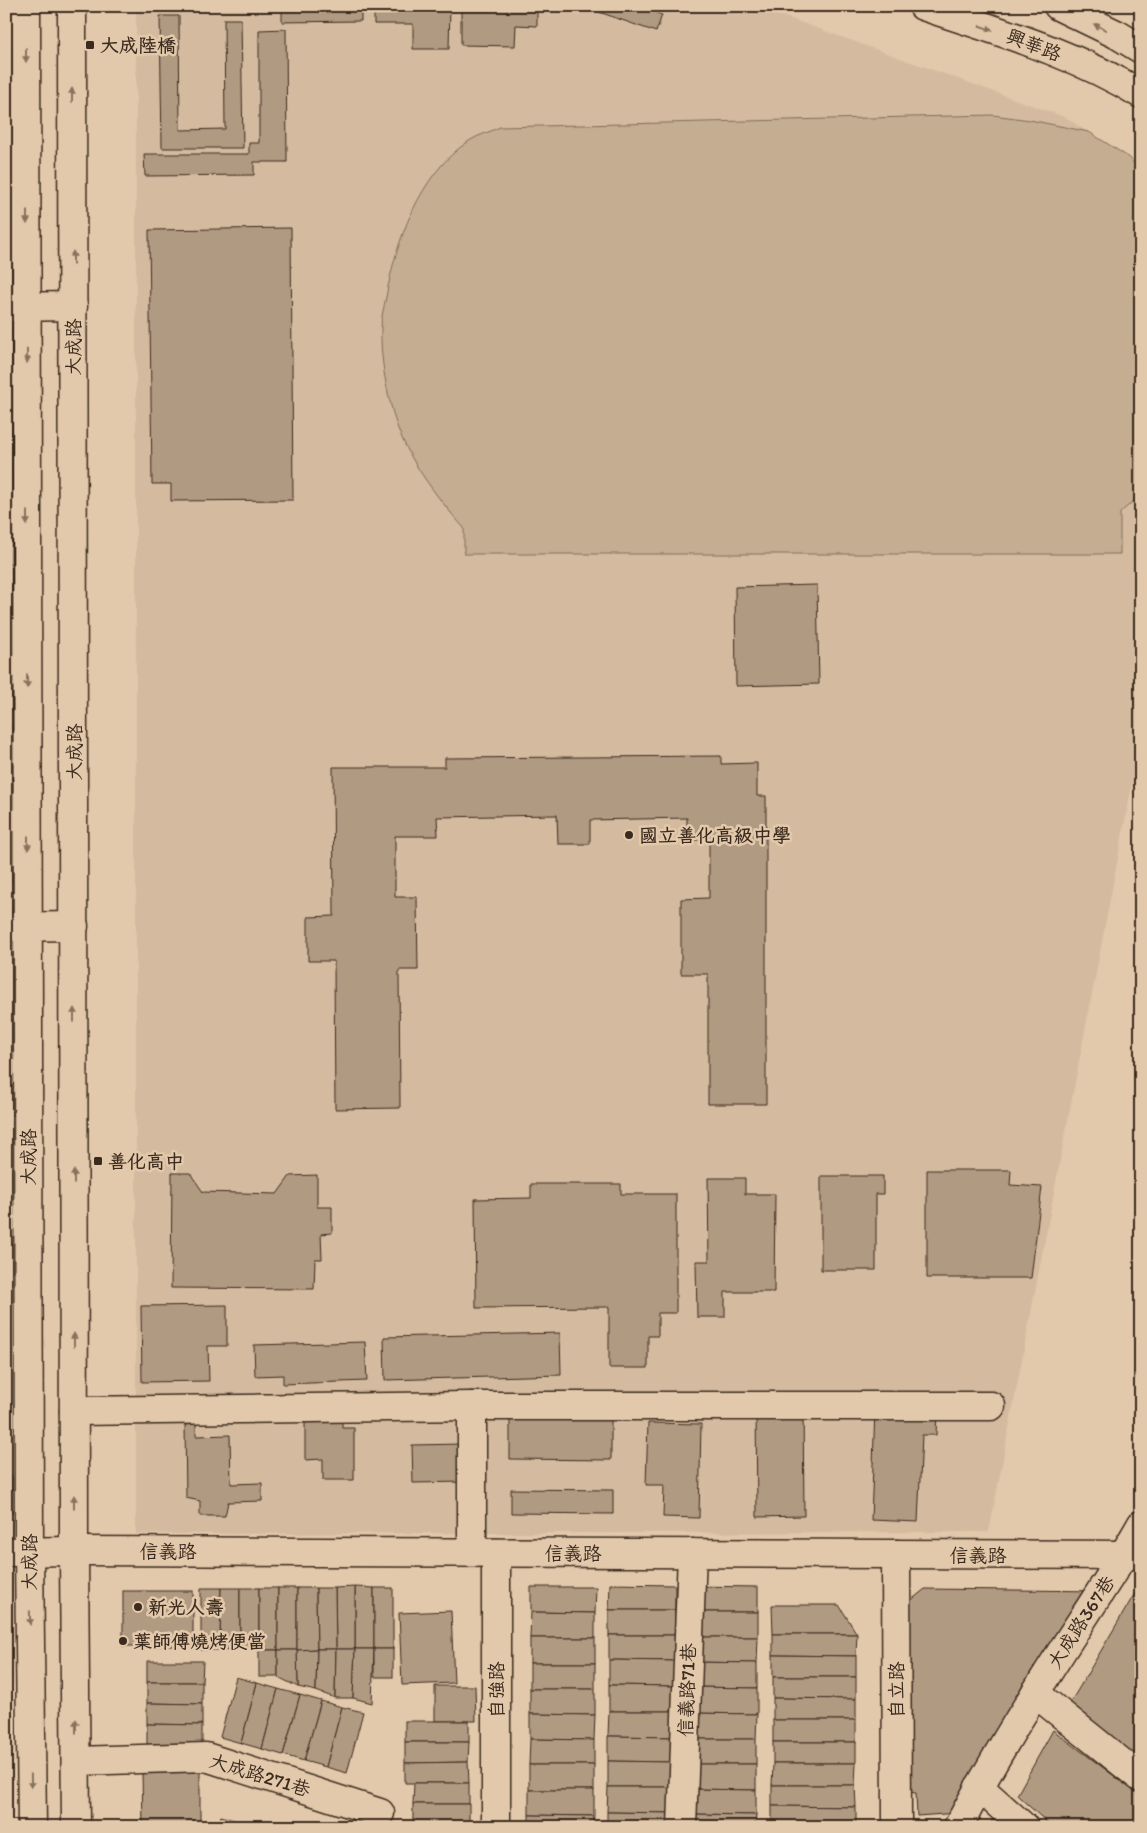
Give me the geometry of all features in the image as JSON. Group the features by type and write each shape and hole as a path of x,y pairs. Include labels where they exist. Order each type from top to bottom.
{"main road":[{"name":"大成路","path":"26,6 17,307 18,1552 32,1827"},
{"name":"大成路","path":"72,6 76,1827"},
{"name":"興華路","path":"923,6 1033,44 1101,72 1141,94"},
{"path":"1058,6 1118,35 1141,49"},
{"path":"17,307 73,306"},
{"path":"17,927 74,926"},
{"path":"74,1411 472,1406 991,1406"},
{"name":"自強路","path":"472,1406 484,1553 496,1827"},
{"name":"大成路367巷","path":"958,1827 979,1787 1035,1693 1132,1555 1141,1525"},
{"name":"信義路","path":"18,1552 1132,1555"},
{"name":"信義路71巷","path":"682,1827 692,1553"},
{"name":"自立路","path":"896,1554 897,1827"},
{"path":"1035,1693 1141,1778"},
{"name":"大成路271巷","path":"76,1761 206,1757 380,1813"},
{"path":"979,1787 1024,1827"}],"shaded area":[{"name":"國立善化高級中學","path":"136,6 755,6 1067,118 1141,169 1141,738 989,1532 136,1534"},
{"path":"993,115 1030,120 1089,132 1130,158 1141,173 1141,494 1120,513 1120,554 464,554 464,528 443,503 414,462 394,417 386,384 381,339 382,316 390,276 403,232 423,190 451,155 469,141 500,127"}],"building":[{"path":"282,6 361,6 361,21 282,22"},
{"path":"374,6 450,6 449,49 413,49 413,24 374,24"},
{"path":"461,6 537,6 537,26 516,25 515,46 461,45"},
{"path":"582,6 638,6 662,15 656,32"},
{"path":"6,9 9,9 6,38"},
{"path":"160,16 179,16 180,130 225,129 224,19 241,19 243,148 162,148"},
{"path":"286,29 287,162 254,162 254,175 145,176 144,154 249,154 249,143 259,143 259,30"},
{"path":"291,228 293,500 171,501 171,484 152,484 149,230"},
{"path":"6,362 16,370 16,379 6,380"},
{"path":"16,379 16,400 6,400 6,380"},
{"path":"6,400 16,400 17,423 6,424"},
{"path":"17,423 17,445 6,446 6,424"},
{"path":"17,445 17,474 6,474 6,446"},
{"path":"16,494 17,517 6,517 6,495"},
{"path":"6,517 17,517 17,564 6,564"},
{"path":"6,564 17,564 18,590 6,590"},
{"path":"817,585 819,684 736,686 735,587"},
{"path":"6,590 18,590 19,615 6,616"},
{"path":"19,615 19,642 6,642 6,616"},
{"path":"6,642 19,642 19,668 6,668"},
{"path":"6,684 19,684 20,710 6,710"},
{"path":"20,726 19,751 6,752 6,727"},
{"path":"19,751 20,772 6,772 6,752"},
{"path":"721,756 721,764 757,763 757,796 766,796 766,1104 708,1104 708,974 681,974 681,899 709,898 709,840 696,840 687,830 687,818 590,820 590,844 558,844 557,815 437,817 438,836 395,836 395,897 417,897 418,970 399,970 400,1108 335,1109 334,961 308,961 308,917 334,916 333,767 445,767 445,758"},
{"path":"6,772 20,772 20,792 6,793"},
{"path":"20,792 20,812 6,813 6,793"},
{"path":"20,812 20,851 6,852 6,813"},
{"path":"20,851 20,880 6,881 6,852"},
{"path":"927,1170 1011,1170 1010,1185 1042,1187 1031,1278 927,1278"},
{"path":"172,1173 190,1173 203,1192 277,1194 290,1176 317,1175 317,1207 332,1207 332,1233 321,1234 322,1259 315,1259 314,1289 171,1288"},
{"path":"821,1176 883,1176 883,1194 876,1194 876,1270 821,1270"},
{"path":"708,1178 745,1178 745,1194 775,1194 774,1292 725,1292 725,1317 697,1317 696,1261 709,1261"},
{"path":"531,1184 621,1184 621,1194 676,1194 676,1313 658,1313 658,1336 648,1336 648,1368 609,1368 609,1307 476,1308 475,1199 531,1198"},
{"path":"227,1305 227,1346 208,1346 209,1381 142,1382 141,1306"},
{"path":"560,1333 561,1375 385,1380 384,1337"},
{"path":"365,1342 367,1381 283,1384 283,1375 255,1376 254,1345"},
{"path":"803,1406 804,1516 757,1517 756,1407"},
{"path":"510,1407 611,1408 611,1460 510,1459"},
{"path":"875,1409 937,1411 936,1435 922,1435 918,1522 871,1520"},
{"path":"305,1412 342,1412 342,1428 354,1428 354,1480 323,1480 323,1459 305,1460"},
{"path":"648,1423 701,1424 699,1518 663,1517 664,1485 646,1485"},
{"path":"196,1424 196,1436 230,1435 231,1484 262,1483 262,1501 228,1502 225,1516 200,1516 200,1501 186,1498 185,1425"},
{"path":"463,1444 463,1482 413,1483 412,1445"},
{"path":"6,1475 12,1476 12,1513 6,1519"},
{"path":"511,1489 613,1490 613,1514 511,1513"},
{"path":"1141,1583 1141,1759 1069,1705"},
{"path":"610,1584 675,1585 675,1610 609,1610"},
{"path":"692,1586 758,1587 758,1612 692,1612"},
{"path":"355,1587 374,1588 374,1649 355,1649"},
{"path":"355,1587 355,1649 336,1649 335,1588"},
{"path":"531,1587 596,1587 595,1613 531,1612"},
{"path":"201,1588 221,1588 220,1650 201,1650"},
{"path":"221,1588 240,1588 240,1649 220,1650"},
{"path":"240,1588 259,1588 259,1650 240,1649"},
{"path":"259,1588 278,1588 278,1650 259,1650"},
{"path":"278,1588 297,1588 297,1650 278,1650"},
{"path":"297,1588 316,1588 317,1649 297,1650"},
{"path":"316,1588 335,1588 336,1649 317,1649"},
{"path":"374,1588 393,1588 393,1649 374,1649"},
{"path":"925,1589 1102,1591 958,1813 917,1816 916,1793 907,1792 905,1605"},
{"path":"123,1591 193,1591 193,1646 123,1646"},
{"path":"772,1605 839,1605 857,1634 773,1634"},
{"path":"609,1610 675,1610 675,1635 609,1635"},
{"path":"451,1611 454,1683 402,1685 399,1613"},
{"path":"531,1612 595,1613 595,1638 530,1638"},
{"path":"692,1612 758,1612 758,1637 692,1637"},
{"path":"773,1634 857,1634 856,1656 773,1655"},
{"path":"609,1635 675,1635 675,1661 609,1660"},
{"path":"692,1637 758,1637 757,1663 691,1662"},
{"path":"530,1638 595,1638 595,1663 530,1663"},
{"path":"317,1649 316,1691 298,1687 297,1650"},
{"path":"317,1649 336,1649 335,1698 316,1691"},
{"path":"336,1649 355,1649 353,1698 335,1698"},
{"path":"355,1649 374,1649 372,1703 353,1698"},
{"path":"374,1649 393,1649 393,1677 374,1677"},
{"path":"259,1650 278,1650 278,1677 259,1677"},
{"path":"278,1650 297,1650 298,1687 278,1677"},
{"path":"773,1655 856,1656 856,1677 773,1677"},
{"path":"609,1660 675,1661 674,1686 609,1685"},
{"path":"147,1661 203,1661 202,1682 147,1682"},
{"path":"691,1662 757,1663 757,1688 691,1687"},
{"path":"530,1663 595,1663 595,1689 530,1689"},
{"path":"236,1677 257,1683 241,1743 220,1737"},
{"path":"773,1677 856,1677 856,1699 773,1698"},
{"path":"147,1682 202,1682 202,1704 147,1703"},
{"path":"257,1683 278,1689 262,1749 241,1743"},
{"path":"609,1685 674,1686 674,1711 609,1711"},
{"path":"435,1686 475,1686 476,1721 435,1721"},
{"path":"691,1687 757,1688 757,1714 691,1713"},
{"path":"278,1689 300,1695 283,1755 262,1749"},
{"path":"530,1689 595,1689 595,1715 530,1714"},
{"path":"300,1695 321,1701 304,1761 283,1755"},
{"path":"773,1698 856,1699 856,1720 773,1720"},
{"path":"321,1701 342,1707 326,1767 304,1761"},
{"path":"147,1703 202,1704 202,1725 147,1724"},
{"path":"342,1707 363,1712 347,1773 326,1767"},
{"path":"609,1711 674,1711 674,1737 608,1736"},
{"path":"691,1713 757,1714 756,1739 690,1739"},
{"path":"530,1714 595,1715 594,1740 530,1739"},
{"path":"773,1720 856,1720 856,1742 773,1742"},
{"path":"405,1721 469,1721 469,1742 405,1742"},
{"path":"147,1724 202,1725 202,1746 147,1746"},
{"path":"1053,1730 1141,1796 1141,1827 1052,1827 1017,1795"},
{"path":"608,1736 674,1737 673,1762 608,1761"},
{"path":"530,1739 594,1740 594,1765 529,1765"},
{"path":"690,1739 756,1739 756,1764 691,1764"},
{"path":"405,1742 469,1742 468,1762 405,1763"},
{"path":"773,1742 856,1742 856,1763 773,1763"},
{"path":"608,1761 673,1762 673,1787 608,1787"},
{"path":"468,1762 469,1783 405,1783 405,1763"},
{"path":"773,1763 856,1763 855,1785 772,1785"},
{"path":"691,1764 756,1764 756,1790 690,1789"},
{"path":"529,1765 594,1765 594,1790 529,1790"},
{"path":"142,1771 200,1771 200,1827 143,1827"},
{"path":"414,1783 469,1783 469,1804 413,1804"},
{"path":"772,1785 855,1785 856,1807 772,1806"},
{"path":"608,1787 673,1787 673,1813 607,1812"},
{"path":"690,1789 756,1790 756,1815 690,1814"},
{"path":"529,1790 594,1790 594,1816 529,1815"},
{"path":"413,1804 469,1804 469,1825 413,1825"},
{"path":"772,1806 856,1807 856,1827 772,1827"},
{"path":"607,1812 673,1813 673,1827 607,1827"},
{"path":"690,1814 756,1815 755,1827 690,1827"},
{"path":"529,1815 594,1816 593,1827 529,1827"},
{"path":"221,1816 241,1822 240,1827 218,1827"},
{"path":"995,1816 1008,1827 988,1827"},
{"path":"241,1822 261,1827 240,1827"},
{"path":"413,1825 469,1825 469,1827 413,1827"}],"place":[{"name":"大成陸橋","path":"90,45"},
{"name":"國立善化高級中學","path":"629,835"},
{"name":"善化高中","path":"98,1161"},
{"name":"新光人壽","path":"138,1607"},
{"name":"葉師傅燒烤便當","path":"123,1641"}]}
